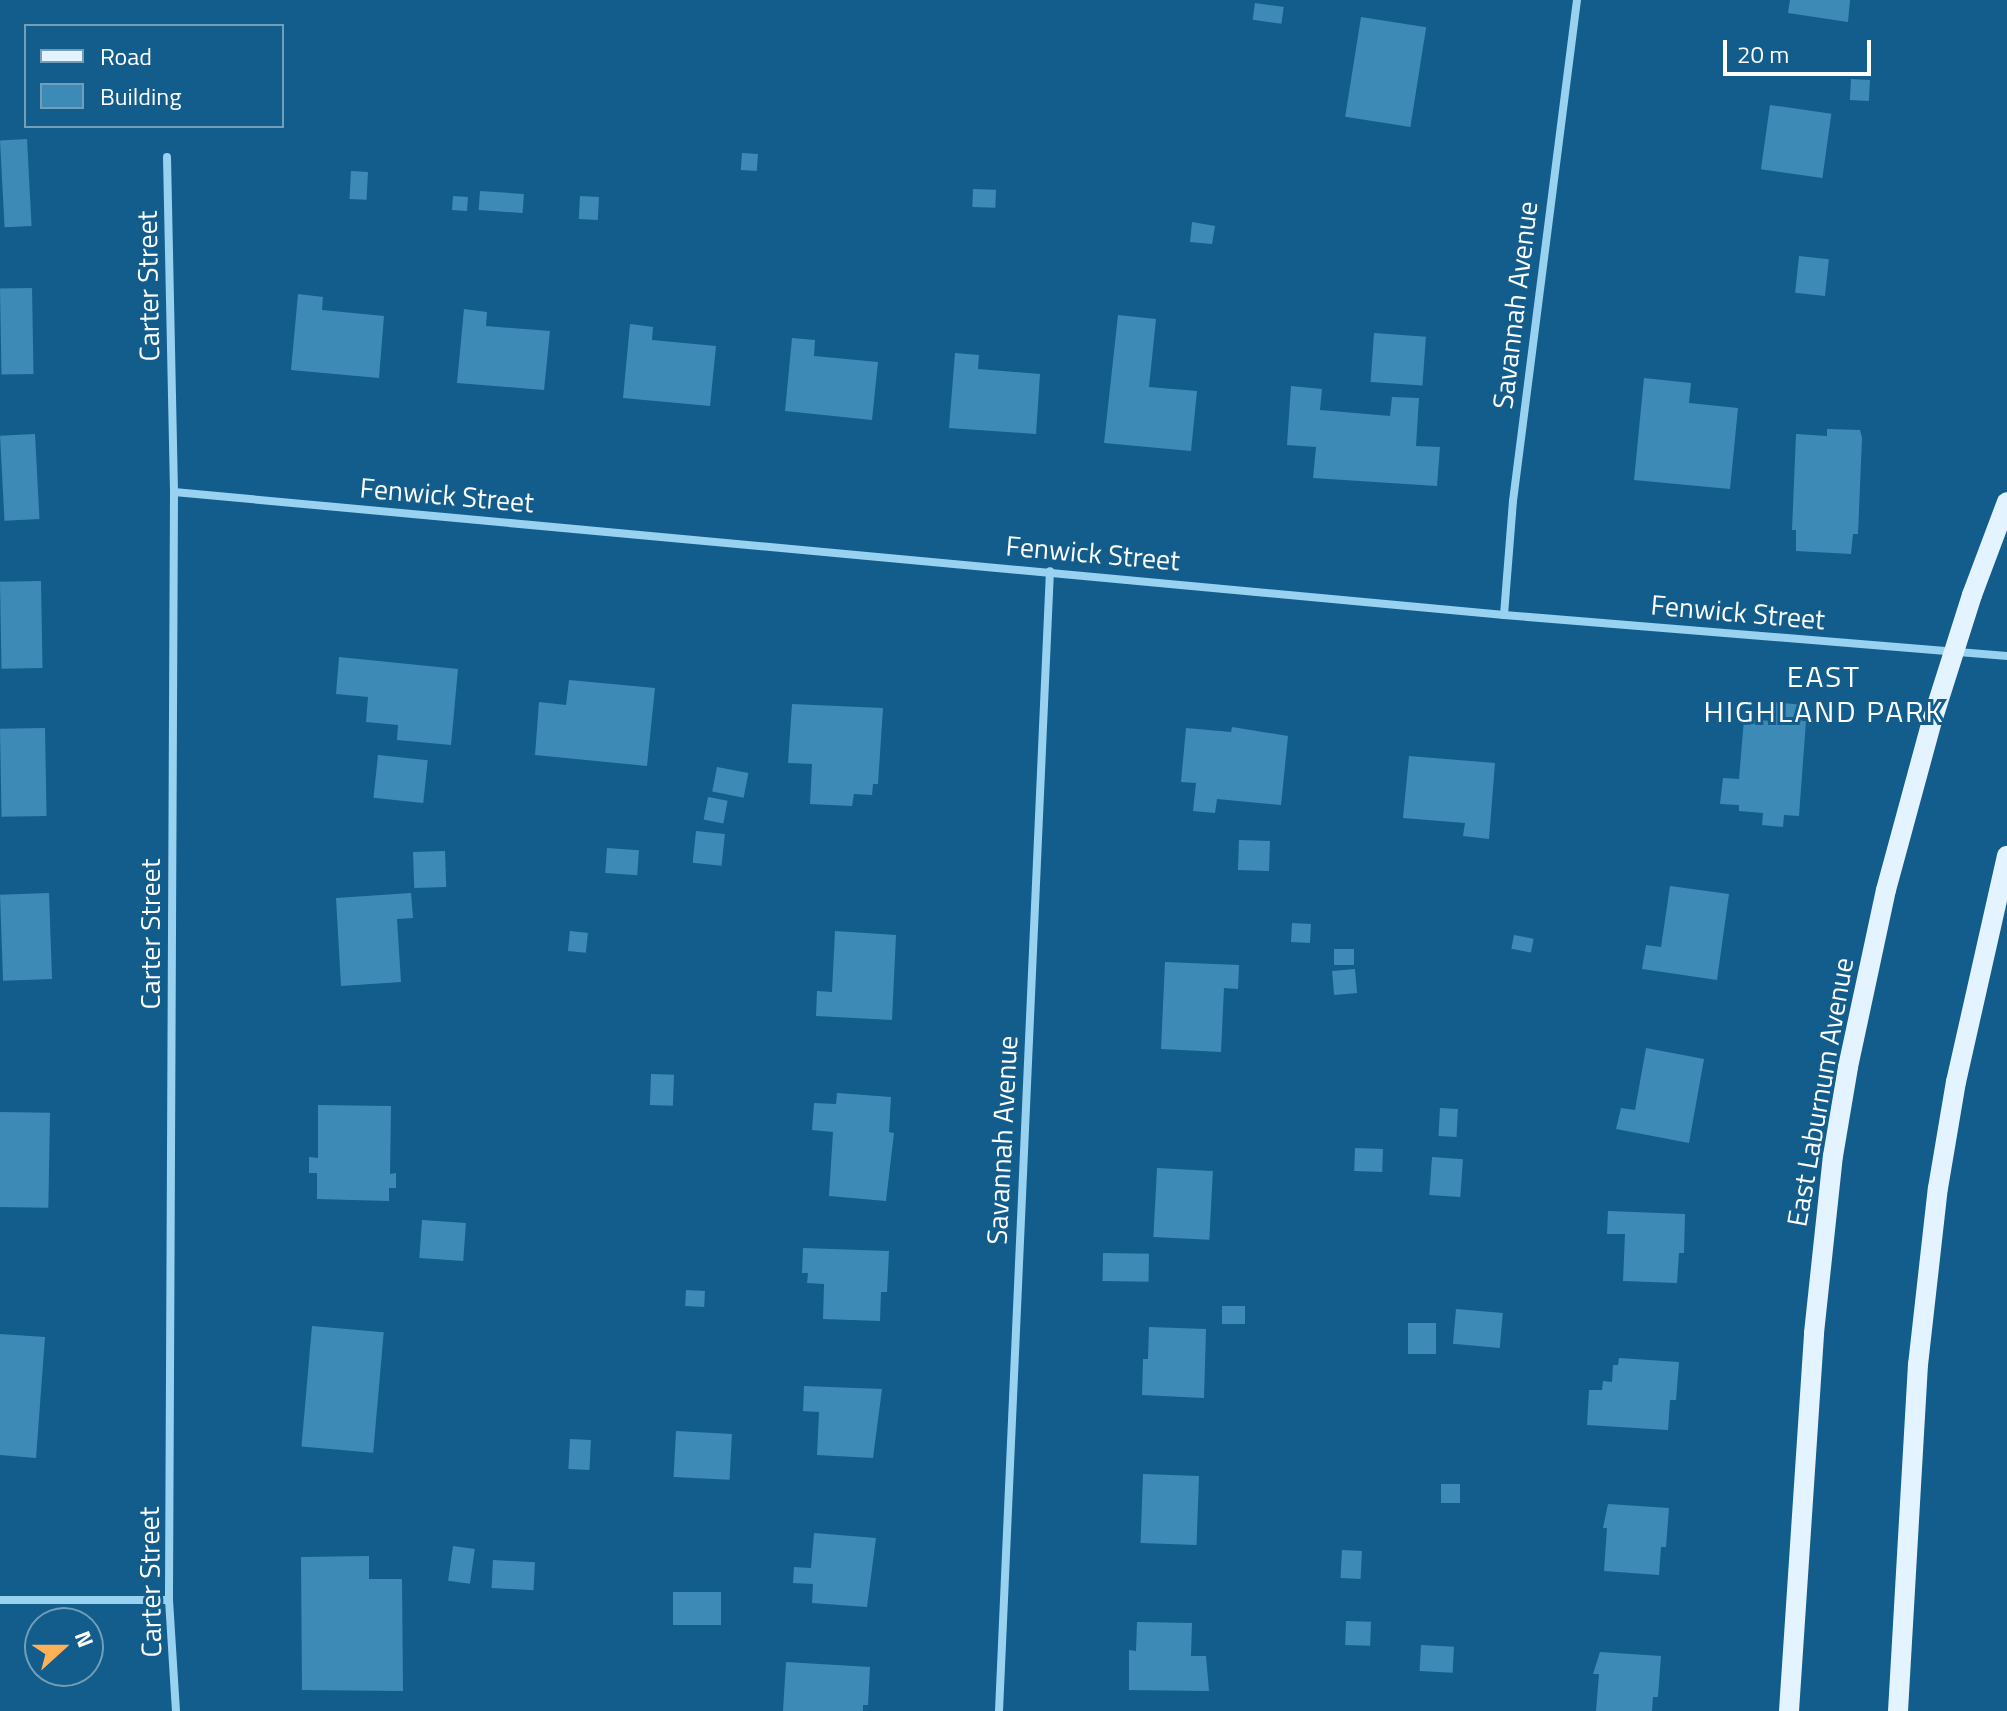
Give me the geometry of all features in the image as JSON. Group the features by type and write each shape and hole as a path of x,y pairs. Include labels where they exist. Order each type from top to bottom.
{"main road":[{"name":"East Laburnum Avenue","path":"1789,1711 1806,1420 1833,1156 1848,1067 1886,890 1953,651 2007,502"},
{"path":"1898,1711 1918,1365 1938,1188 1956,1082 2007,856"}],"street":[{"name":"Savannah Avenue","path":"1504,615 1513,501 1577,0"},
{"name":"Carter Street","path":"167,157 174,492 169,1600 176,1711"},
{"name":"Fenwick Street","path":"174,492 1504,615 2007,656"},
{"name":"Savannah Avenue","path":"999,1711 1050,571"},
{"path":"0,1600 169,1600"}],"building":[{"path":"1790,0 1850,0 1848,22 1788,13"},
{"path":"1255,3 1284,7 1281,24 1253,20"},
{"path":"1361,17 1426,27 1410,127 1345,117"},
{"path":"1851,79 1870,80 1869,101 1850,100"},
{"path":"1770,105 1831,114 1822,178 1761,169"},
{"path":"27,139 32,226 5,227 0,140"},
{"path":"742,153 758,154 757,171 741,170"},
{"path":"351,171 368,172 367,200 350,199"},
{"path":"973,189 996,190 995,208 972,207"},
{"path":"480,191 524,194 523,213 479,210"},
{"path":"453,196 468,197 467,211 452,210"},
{"path":"580,196 599,197 598,220 579,219"},
{"path":"1192,222 1215,226 1212,244 1190,242"},
{"path":"1799,256 1829,259 1825,296 1795,293"},
{"path":"32,288 34,374 2,375 0,289"},
{"path":"298,294 323,297 322,310 384,316 379,378 291,370"},
{"path":"464,309 487,312 486,326 550,331 544,390 457,383"},
{"path":"1118,315 1156,319 1149,387 1197,391 1191,451 1104,443"},
{"path":"630,324 653,327 652,340 716,346 710,406 623,398"},
{"path":"1374,333 1426,337 1422,386 1371,382"},
{"path":"792,338 815,340 814,356 878,362 872,420 785,411"},
{"path":"955,353 979,355 978,369 1040,374 1036,434 949,428"},
{"path":"1644,378 1691,383 1689,403 1738,408 1730,489 1634,480"},
{"path":"1291,386 1322,389 1320,410 1390,416 1392,397 1419,398 1416,446 1440,447 1437,486 1313,478 1316,447 1287,445"},
{"path":"1827,429 1860,430 1862,438 1858,534 1853,534 1851,554 1796,551 1796,530 1792,530 1796,434 1827,436"},
{"path":"35,434 39,519 4,521 0,436"},
{"path":"41,581 43,668 2,669 0,582"},
{"path":"339,657 458,669 451,745 397,740 398,725 366,722 368,697 336,694"},
{"path":"569,680 655,688 647,766 535,755 539,702 566,705"},
{"path":"1773,702 1803,705 1802,721 1806,721 1799,816 1784,815 1783,827 1762,825 1763,813 1739,811 1739,805 1720,804 1723,778 1739,779 1744,719 1771,721"},
{"path":"792,704 883,708 878,784 873,784 872,795 854,794 852,806 810,804 812,764 788,763"},
{"path":"1232,727 1288,736 1281,805 1217,799 1215,813 1193,811 1196,783 1181,782 1186,728 1231,732"},
{"path":"45,728 47,816 2,817 0,729"},
{"path":"378,755 428,760 423,803 374,798"},
{"path":"1409,756 1495,763 1489,839 1463,836 1465,823 1403,818"},
{"path":"717,767 748,773 744,798 712,792"},
{"path":"708,797 728,801 723,823 704,820"},
{"path":"696,831 725,834 721,866 693,863"},
{"path":"1239,840 1270,841 1269,871 1238,870"},
{"path":"607,848 639,850 637,875 605,873"},
{"path":"445,851 446,887 414,888 413,852"},
{"path":"1670,886 1729,894 1717,980 1642,969 1646,945 1661,947"},
{"path":"49,893 52,979 3,981 0,895"},
{"path":"411,893 413,918 397,919 401,982 341,986 336,898"},
{"path":"1292,923 1311,924 1310,943 1291,942"},
{"path":"570,931 588,933 586,953 568,951"},
{"path":"835,931 896,935 892,1020 816,1016 817,991 832,992"},
{"path":"1514,935 1534,939 1531,953 1511,949"},
{"path":"1334,949 1354,949 1354,965 1334,965"},
{"path":"1165,962 1239,965 1238,989 1224,988 1221,1052 1161,1049"},
{"path":"1355,969 1357,993 1334,995 1332,971"},
{"path":"1646,1048 1704,1059 1689,1143 1616,1129 1621,1108 1635,1110"},
{"path":"651,1074 674,1075 673,1106 650,1105"},
{"path":"837,1093 891,1097 889,1132 894,1133 886,1201 829,1196 833,1132 812,1130 814,1103 836,1104"},
{"path":"318,1105 391,1106 390,1174 396,1173 396,1188 389,1188 389,1201 317,1199 317,1173 309,1173 309,1157 318,1158"},
{"path":"1440,1108 1458,1109 1457,1137 1439,1136"},
{"path":"0,1112 50,1113 48,1208 0,1207"},
{"path":"1355,1148 1383,1149 1382,1172 1354,1171"},
{"path":"1432,1157 1463,1159 1460,1197 1429,1195"},
{"path":"1157,1168 1213,1171 1209,1240 1153,1237"},
{"path":"1608,1211 1685,1214 1684,1253 1679,1253 1677,1283 1623,1281 1625,1234 1607,1234"},
{"path":"422,1220 466,1223 463,1261 419,1258"},
{"path":"803,1248 889,1251 887,1292 881,1292 880,1321 823,1319 824,1284 807,1283 808,1273 802,1273"},
{"path":"1103,1253 1149,1254 1149,1282 1103,1281"},
{"path":"686,1290 705,1291 704,1307 685,1306"},
{"path":"1222,1306 1245,1306 1245,1324 1222,1324"},
{"path":"1456,1309 1503,1313 1500,1348 1453,1344"},
{"path":"1408,1323 1436,1323 1436,1354 1408,1354"},
{"path":"312,1326 384,1332 373,1453 301,1447"},
{"path":"1149,1327 1206,1329 1204,1398 1142,1395 1143,1359 1148,1359"},
{"path":"0,1334 45,1337 36,1458 0,1455"},
{"path":"1619,1358 1679,1362 1676,1400 1670,1400 1668,1430 1587,1425 1589,1390 1602,1390 1603,1381 1612,1382 1613,1365 1618,1365"},
{"path":"804,1386 882,1389 873,1458 817,1455 819,1412 803,1411"},
{"path":"676,1431 732,1434 730,1480 674,1477"},
{"path":"570,1439 591,1440 589,1470 568,1469"},
{"path":"1143,1474 1199,1476 1197,1545 1141,1543"},
{"path":"1441,1484 1460,1484 1460,1503 1441,1503"},
{"path":"1608,1504 1669,1508 1666,1547 1661,1547 1659,1575 1604,1571 1607,1528 1603,1528"},
{"path":"814,1533 876,1538 867,1607 812,1603 813,1584 793,1583 794,1567 811,1568"},
{"path":"453,1546 475,1549 470,1584 448,1581"},
{"path":"1342,1550 1362,1551 1361,1579 1341,1578"},
{"path":"369,1556 369,1579 402,1579 403,1691 302,1690 301,1557"},
{"path":"493,1560 535,1562 533,1590 492,1588"},
{"path":"673,1592 721,1592 721,1625 673,1625"},
{"path":"1346,1621 1371,1622 1370,1646 1345,1645"},
{"path":"1137,1622 1192,1623 1191,1656 1206,1656 1209,1691 1129,1690 1129,1650 1136,1651"},
{"path":"1421,1645 1454,1647 1453,1673 1420,1671"},
{"path":"1600,1652 1661,1656 1658,1697 1653,1697 1652,1711 1596,1711 1599,1674 1593,1674"},
{"path":"786,1662 870,1667 868,1705 863,1705 863,1711 783,1711"}],"district":[{"name":"EAST HIGHLAND PARK","path":"1824,693"}]}
